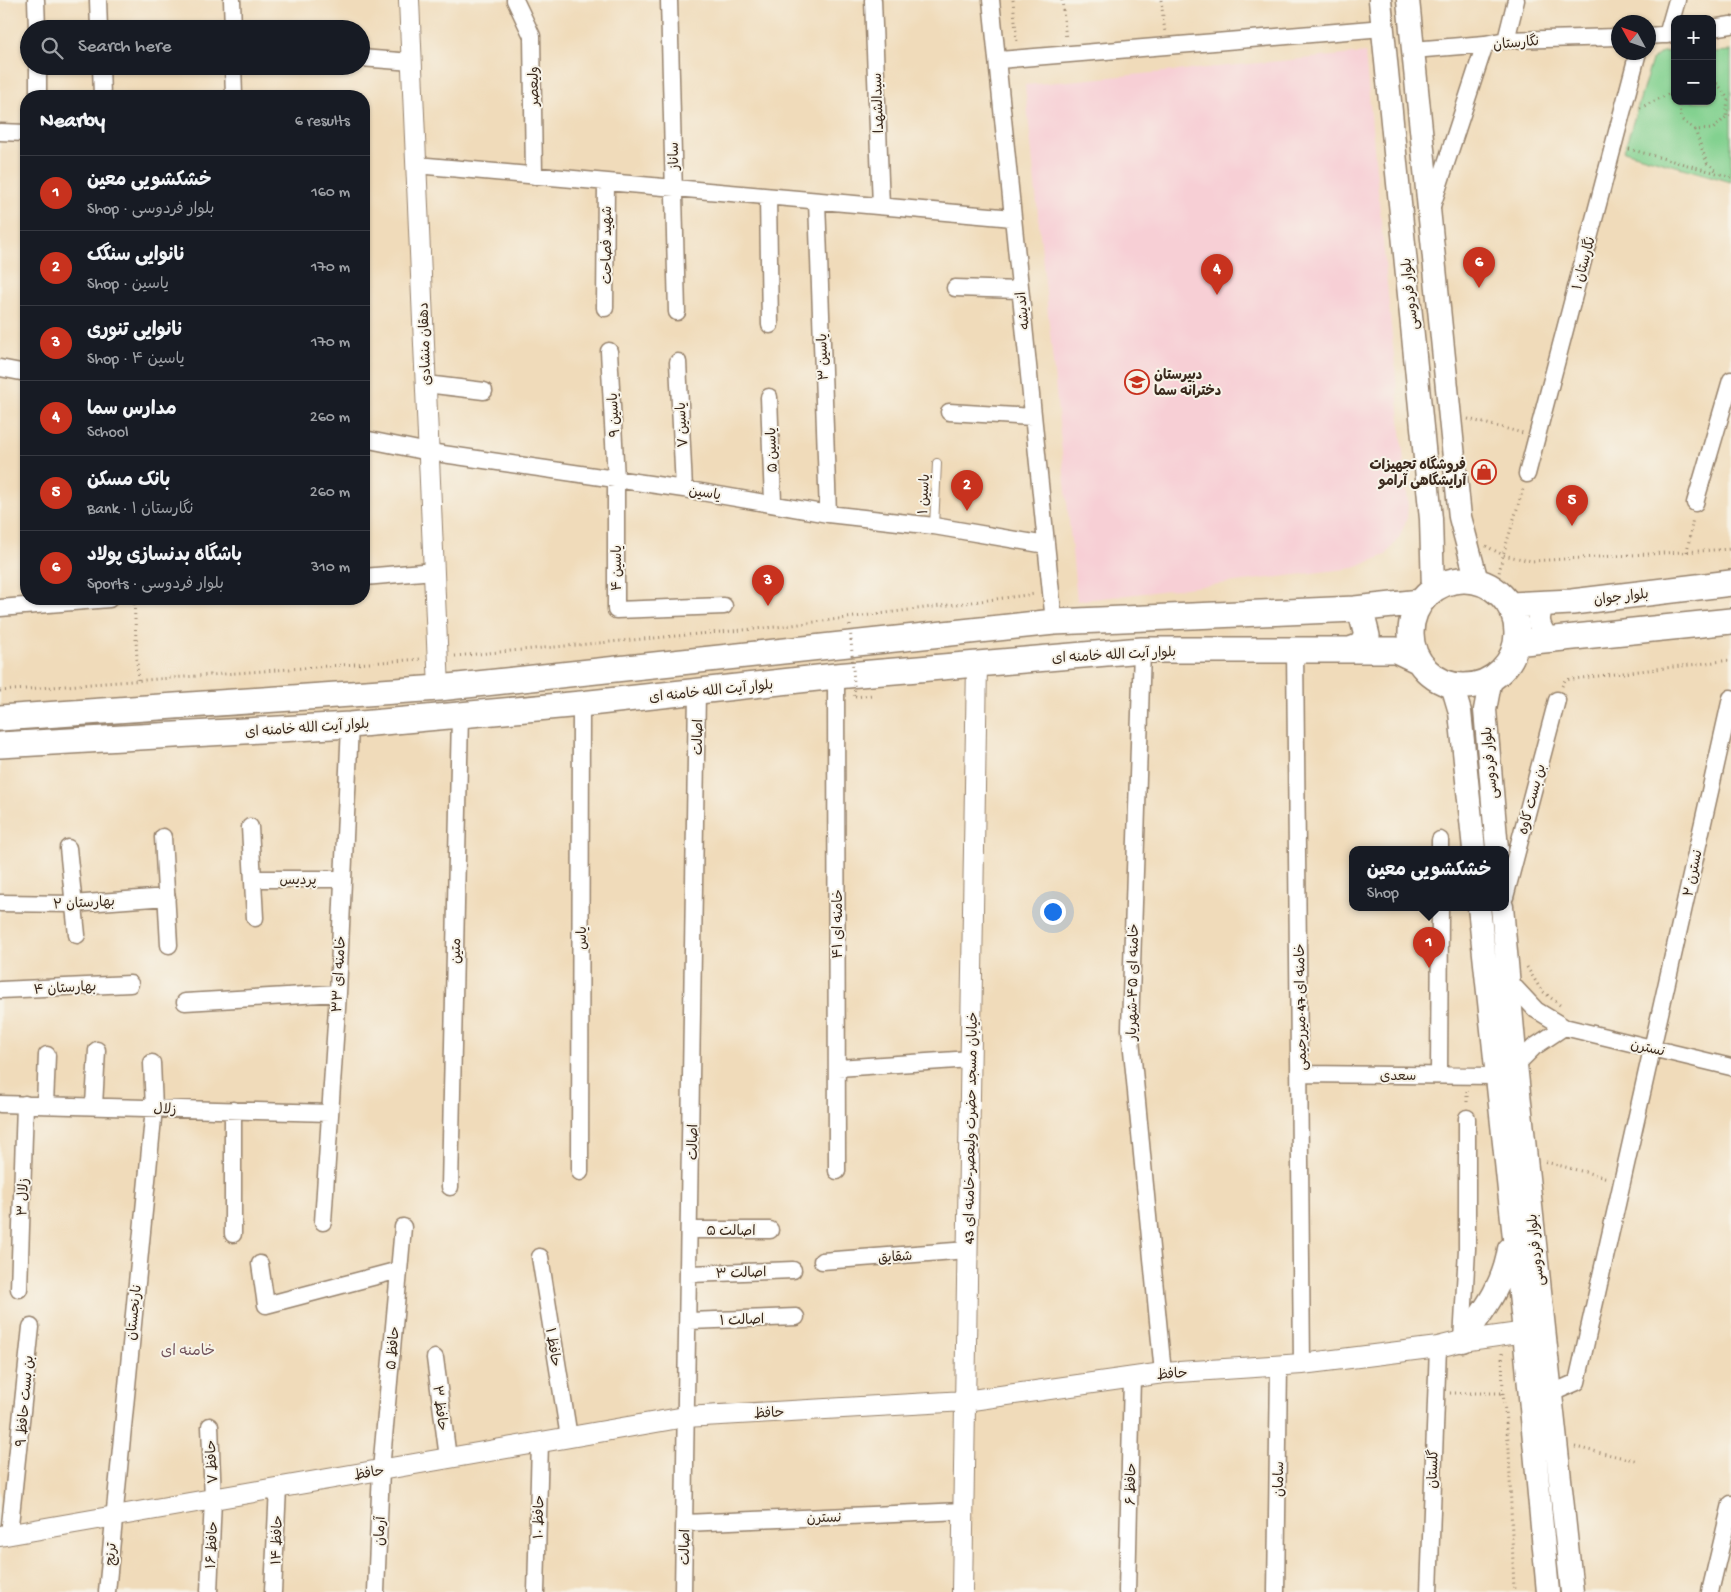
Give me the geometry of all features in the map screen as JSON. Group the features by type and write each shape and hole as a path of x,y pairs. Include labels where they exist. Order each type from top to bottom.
{"main road":[{"name":"بلوار فردوسی","path":"1380,0 1431,519 1427,595"},
{"name":"بلوار فردوسی","path":"1408,0 1460,517 1494,592"},
{"path":"0,718 439,688 1054,622 1355,609 1427,595 1450,581 1494,592 1516,624 1516,643 1505,667 1491,678 1472,685 1452,685 1433,676 1419,661 1414,652 1411,631 1412,621 1427,595"},
{"name":"بلوار جوان","path":"1494,592 1543,604 1731,583"},
{"path":"1543,604 1539,613 1539,623 1542,632 1549,640"},
{"path":"1350,650 1361,646 1367,636 1362,616 1355,609"},
{"path":"1516,643 1731,621"},
{"name":"بلوار آیت الله خامنه ای","path":"0,746 350,725 460,716 836,676 1142,650 1396,650 1419,661"},
{"name":"بلوار فردوسی","path":"1491,678 1484,710 1497,846"},
{"name":"بلوار فردوسی","path":"1452,685 1460,712 1474,846"},
{"name":"بلوار فردوسی","path":"1480,911 1512,1231 1533,1331 1552,1393 1572,1592"},
{"name":"بلوار فردوسی","path":"1503,911 1516,1065 1548,1592"},
{"path":"1462,1341 1496,1291 1506,1271 1512,1231"}],"street":[{"path":"36,0 37,20"},
{"path":"98,0 99,20"},
{"path":"232,0 233,20"},
{"name":"دهقان منشادی","path":"409,0 439,688"},
{"name":"ولیعصر","path":"515,0 532,36 534,176"},
{"name":"ساناز","path":"669,0 677,312"},
{"name":"سیدالشهدا","path":"873,0 881,206"},
{"name":"اندیشه","path":"991,0 999,60 1020,290 1054,622"},
{"path":"1506,40 1516,0"},
{"path":"1674,15 1677,0"},
{"path":"1716,27 1731,25"},
{"path":"999,60 1067,46 1166,38 1383,28"},
{"path":"1656,36 1671,35"},
{"name":"نگارستان","path":"1413,50 1485,44 1506,40 1611,37"},
{"path":"1429,213 1485,44"},
{"path":"370,59 412,62"},
{"name":"نگارستان ۱","path":"1527,474 1636,60"},
{"path":"38,75 38,90"},
{"path":"101,75 102,90"},
{"path":"234,75 234,90"},
{"path":"0,132 20,133"},
{"path":"416,166 1013,218"},
{"name":"شهید فصاحت","path":"605,308 606,182"},
{"path":"768,197 770,325"},
{"name":"یاسین ۳","path":"817,201 828,514"},
{"path":"955,288 1020,290"},
{"name":"یاسین ۹","path":"609,351 616,479"},
{"name":"یاسین ۷","path":"678,362 684,489"},
{"path":"0,368 20,372"},
{"path":"1695,503 1731,380"},
{"path":"426,384 484,391"},
{"name":"یاسین ۵","path":"769,397 773,502"},
{"path":"949,412 1033,417"},
{"name":"یاسین","path":"370,440 429,452 773,502 828,514 934,526 1046,545"},
{"name":"یاسین ۴","path":"616,479 616,610 724,606"},
{"path":"370,576 434,571"},
{"path":"0,608 36,605"},
{"name":"خامنه ای ۴۵-شهریار","path":"1142,650 1130,1030 1164,1373"},
{"name":"خامنه ای 47-میررحیمی","path":"1295,650 1301,1074 1302,1364"},
{"name":"خیابان مسجد حضرت ولیعصر-خامنه ای 43","path":"962,1592 978,663"},
{"name":"خامنه ای ۴۱","path":"836,676 837,1171"},
{"name":"اصالت","path":"683,1592 685,1417 691,1230 698,692"},
{"name":"نسترن ۲","path":"1552,1393 1577,1382 1654,1048 1731,698"},
{"name":"بن بست کاوه","path":"1509,882 1557,700"},
{"name":"یاس","path":"580,1172 581,704"},
{"name":"متین","path":"450,1187 460,716"},
{"name":"خامنه ای ۳۳","path":"323,1222 338,994 350,725"},
{"path":"250,827 255,918"},
{"path":"163,837 169,945"},
{"path":"68,848 72,904 77,935"},
{"name":"پردیس","path":"253,879 342,879"},
{"name":"بهارستان ۲","path":"0,903 72,904 167,897"},
{"path":"1439,1075 1440,911"},
{"name":"نسترن","path":"1508,980 1536,1010 1564,1027 1731,1067"},
{"name":"بهارستان ۴","path":"0,990 130,984"},
{"path":"185,1002 338,994"},
{"path":"1516,1065 1534,1047 1564,1027"},
{"path":"94,1106 97,1050"},
{"path":"45,1105 47,1055"},
{"path":"838,1068 971,1059"},
{"name":"نارنجستان","path":"113,1516 154,1108 152,1063"},
{"name":"سعدی","path":"1301,1074 1496,1076"},
{"name":"زلال","path":"0,1104 330,1113"},
{"name":"۳ زلال","path":"19,1289 24,1104"},
{"path":"233,1110 233,1234"},
{"path":"1462,1341 1467,1249 1467,1118"},
{"name":"حافظ ۵","path":"381,1470 403,1227"},
{"name":"اصالت ۵","path":"691,1230 770,1230"},
{"name":"شقایق","path":"822,1261 968,1250"},
{"name":"حافظ ۱","path":"540,1257 569,1437"},
{"path":"260,1264 266,1305 399,1270"},
{"name":"اصالت ۳","path":"690,1274 793,1270"},
{"name":"اصالت ۱","path":"689,1321 796,1317"},
{"name":"بن بست حافظ ۹","path":"5,1535 31,1328"},
{"name":"حافظ","path":"5,1535 685,1417 965,1401 1164,1373 1302,1364 1438,1347 1462,1341 1533,1331"},
{"name":"گلستان","path":"1429,1592 1434,1393 1438,1347"},
{"name":"حافظ ۳","path":"435,1358 448,1458"},
{"name":"سامان","path":"1276,1592 1279,1366"},
{"name":"حافظ ۶","path":"1127,1592 1132,1377"},
{"name":"حافظ ۷","path":"210,1426 213,1499"},
{"name":"حافظ ۱۰","path":"536,1592 540,1442"},
{"name":"آرمان","path":"376,1592 381,1470"},
{"name":"حافظ ۱۴","path":"273,1592 278,1488"},
{"name":"حافظ ۱۶","path":"209,1592 213,1499"},
{"path":"1710,1592 1731,1504"},
{"name":"نسترن","path":"685,1523 963,1511"},
{"name":"ترنج","path":"107,1592 113,1516"}],"lane":[{"name":"یاسین ۱","path":"934,526 937,463"}],"path":[{"path":"1013,0 1017,42 1027,41"},
{"path":"1062,0 1067,46"},
{"path":"1161,0 1166,38"},
{"path":"1155,31 1166,38"},
{"path":"1067,46 1076,37"},
{"path":"1056,39 1067,46"},
{"path":"1716,83 1728,99 1726,117"},
{"path":"1620,120 1651,100 1671,92"},
{"path":"1679,105 1681,120 1695,130 1707,163 1721,174"},
{"path":"1695,130 1713,129 1731,115"},
{"path":"1614,144 1731,177"},
{"path":"1463,418 1537,437"},
{"path":"1494,592 1502,554 1527,474"},
{"path":"1687,552 1695,503"},
{"path":"1502,554 1532,561 1731,548"},
{"path":"0,691 438,658 776,627 1051,592"},
{"path":"134,605 138,680"},
{"path":"850,625 855,697 872,695"},
{"path":"1557,700 1565,680 1731,660"},
{"path":"1526,966 1541,990 1561,1004 1564,1027"},
{"path":"1467,1075 1467,1118"},
{"path":"1546,1162 1623,1182"},
{"path":"1501,1335 1503,1393 1509,1449 1514,1592"},
{"path":"1434,1393 1503,1393"},
{"path":"1574,1446 1638,1461"}],"shaded area":[{"path":"1365,53 1408,504 1407,518 1400,536 1386,555 1354,568 1077,601 1025,85"}],"green space":[{"path":"1671,51 1671,105 1716,105 1716,52 1731,51 1731,182 1624,151 1652,60 1656,60 1656,57 1662,52"}],"place":[{"name":"باشگاه بدنسازی پولاد","path":"1479,288"},
{"name":"مدارس سما","path":"1217,295"},
{"name":"دبیرستان دخترانه سما","path":"1137,382"},
{"name":"فروشگاه تجهیزات آرایشگاهی آرامو","path":"1484,472"},
{"name":"نانوایی سنگک","path":"967,511"},
{"name":"بانک مسکن","path":"1572,526"},
{"name":"نانوایی تنوری","path":"768,606"},
{"name":"خشکشویی معین","path":"1429,968"}],"district":[{"name":"خامنه ای","path":"188,1350"}]}
